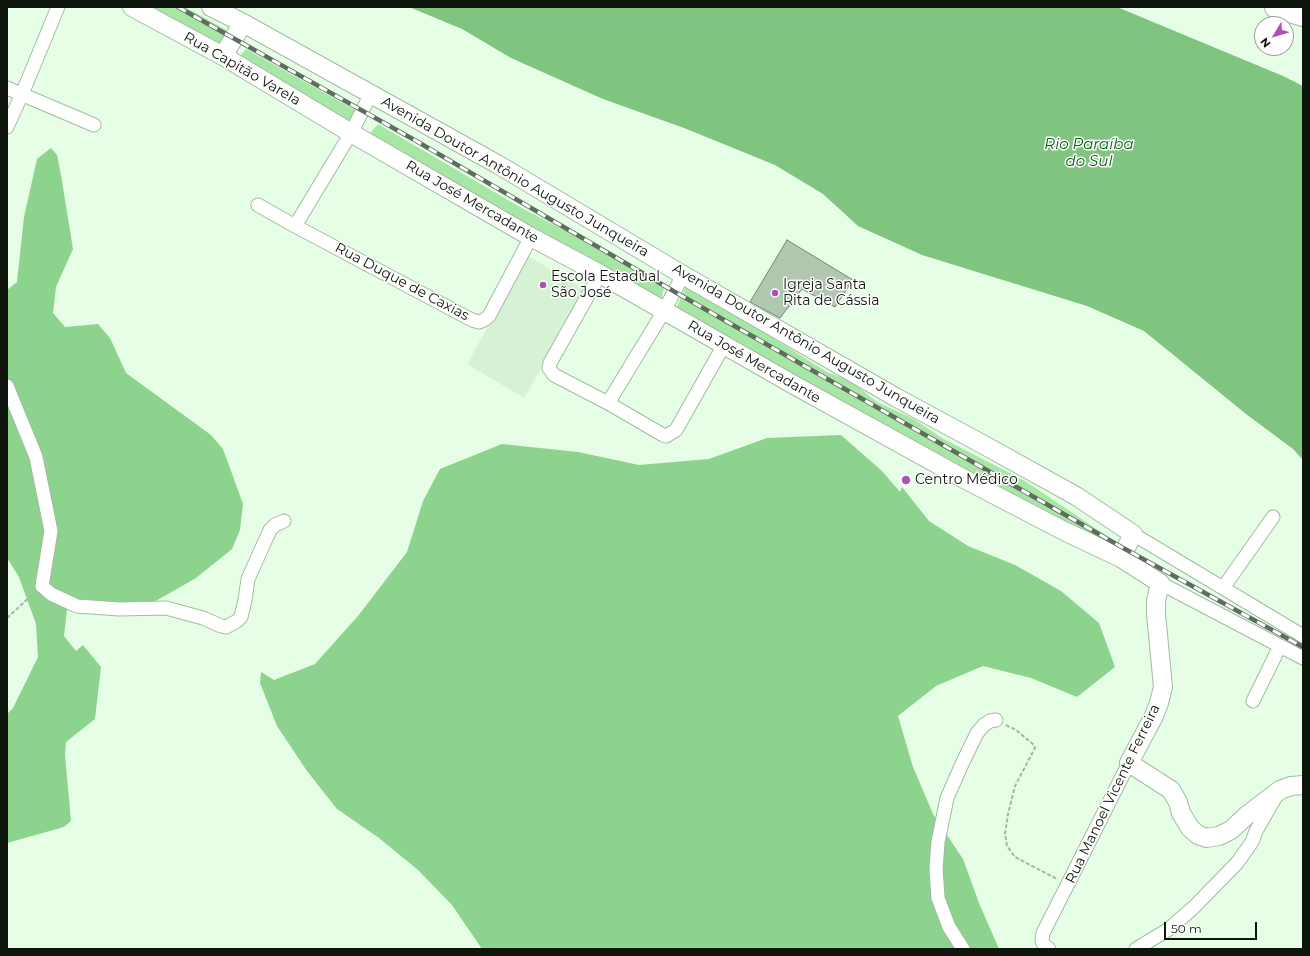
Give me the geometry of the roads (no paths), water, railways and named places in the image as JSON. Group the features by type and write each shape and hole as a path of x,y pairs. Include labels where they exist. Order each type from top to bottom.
{"highway":[{"path":"1276,7 1303,13"}],"street":[{"path":"7,126 58,7"},
{"name":"Rua Capitão Varela","path":"132,7 223,56 351,133"},
{"name":"Avenida Doutor Antônio Augusto Junqueira","path":"211,7 243,23 497,164 683,275 897,398 1044,477 1108,516 1134,534 1303,636"},
{"path":"223,56 243,23"},
{"path":"7,88 94,125"},
{"path":"295,226 351,133 371,94"},
{"name":"Rua José Mercadante","path":"351,133 794,386 968,481 1064,531 1121,558 1160,583"},
{"name":"Rua Duque de Caxias","path":"258,205 478,322 489,316 532,237"},
{"path":"600,274 550,363 549,368 554,375 608,403 663,435 668,435 676,430 724,346"},
{"path":"608,403 664,311 683,275"},
{"path":"7,386 36,457 51,531 42,586 51,594 77,606 119,609 166,608 202,618 221,626 226,626 237,622 241,617 248,579 270,530 275,525 284,521"},
{"path":"1223,588 1273,517"},
{"path":"1121,558 1134,534"},
{"path":"1160,583 1303,658"},
{"name":"Rua Manoel Vicente Ferreira","path":"1049,949 1044,945 1042,940 1044,933 1154,716 1159,703 1162,687 1156,601 1160,583"},
{"path":"1253,701 1280,646"},
{"path":"963,949 949,927 938,898 936,869 938,842 947,798 962,764 978,733 984,725 990,721 996,720"},
{"path":"1130,763 1171,790 1190,828 1198,835 1207,838 1219,836 1231,830 1246,816 1280,790 1303,784"},
{"path":"1136,949 1169,929 1194,907 1237,864 1252,842 1256,831 1280,790"}],"water":[{"name":"Rio Paraíba do Sul","path":"409,7 1117,7 1283,76 1303,86 1303,460 1293,449 1246,414 1144,331 1087,306 922,255 858,226 823,194 775,165 684,128 603,99 511,58 462,29"}],"railway":[{"path":"178,7 418,142 675,292 1125,549 1303,647"}],"place":[{"name":"Escola Estadual São José","path":"543,285"},
{"name":"Igreja Santa Rita de Cássia","path":"775,293"},
{"name":"Centro Médico","path":"906,480"}]}
